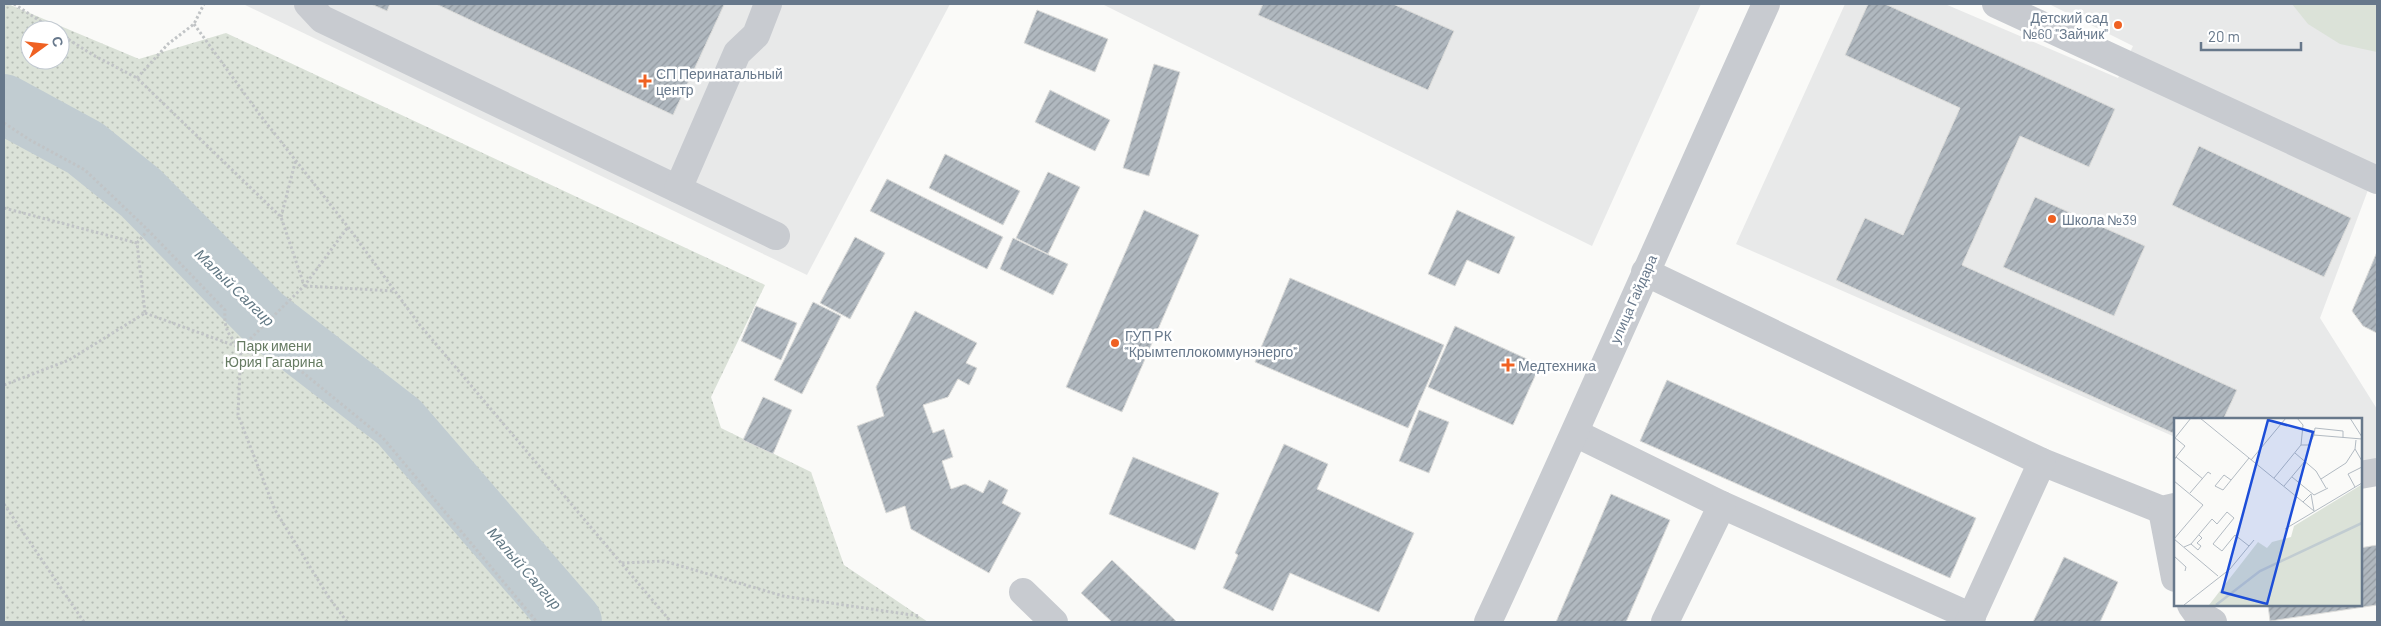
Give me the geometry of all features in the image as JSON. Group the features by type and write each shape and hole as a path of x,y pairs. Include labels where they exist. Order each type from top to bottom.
{"street":[{"path":"308,4 322,19 776,236"},
{"path":"678,189 737,53 756,35 768,4"},
{"name":"улица Гайдара","path":"1488,622 1766,4"},
{"path":"1996,4 2377,180"},
{"path":"1645,272 2042,462 2169,508 2174,566"},
{"path":"1575,432 1722,505 1970,620 2042,462"},
{"path":"2361,475 2377,472"},
{"path":"1665,622 1722,505"},
{"path":"1023,592 1054,622"},
{"path":"2191,606 2196,612 2213,622"}],"path":[{"path":"14,4 39,20"},
{"path":"137,78 168,44 194,24 204,4"},
{"path":"194,24 260,115 348,227 419,324 671,622"},
{"path":"70,40 137,78 281,217 305,286"},
{"path":"4,123 30,140 85,170 148,230 225,310 224,323 228,334 241,348"},
{"path":"281,217 296,159"},
{"path":"4,208 137,243"},
{"path":"347,622 323,588 271,502 238,415 241,348 305,286 348,227"},
{"path":"145,313 137,243 148,230"},
{"path":"305,286 394,291"},
{"path":"145,313 241,348 264,361 290,362 383,438 537,622"},
{"path":"4,385 69,360 145,313"},
{"path":"4,504 84,622"},
{"path":"621,563 664,561 783,596 919,616"}],"shaded area":[{"path":"243,4 950,4 807,275"},
{"path":"1102,4 1701,4 1592,246"},
{"name":"Школа №39","path":"1845,4 1945,4 2118,78 2133,46 2049,4 2377,4 2377,166 2320,318 2377,409 2377,460 2361,463 2361,418 2174,418 2174,437 1736,244"}],"green space":[{"name":"Парк имени Юрия Гагарина","path":"4,4 46,20 20,20 20,70 70,70 70,30 139,59 226,33 765,285 711,397 721,428 811,472 844,565 928,622 4,622"},
{"path":"2292,4 2377,4 2377,52 2340,44 2308,24"}],"building":[{"path":"371,4 390,4 387,11"},
{"name":"СП Перинатальный центр","path":"436,4 721,4 724,5 673,115"},
{"path":"1263,4 1393,4 1454,31 1428,90 1258,15"},
{"path":"1868,4 1885,4 2115,109 2089,167 2020,136 1962,265 2237,390 2224,418 2174,418 2174,434 1836,280 1865,218 1903,235 1960,108 1845,55"},
{"path":"1037,10 1108,39 1095,72 1024,43"},
{"path":"1154,64 1180,72 1149,176 1123,168"},
{"path":"1050,90 1110,120 1095,151 1035,122"},
{"path":"2199,146 2351,218 2324,277 2172,205"},
{"path":"945,154 1020,191 1003,225 929,188"},
{"path":"1048,172 1080,187 1048,254 1016,238"},
{"path":"887,179 1003,237 987,269 870,211"},
{"path":"2035,197 2145,246 2114,316 2003,267"},
{"path":"1144,210 1199,235 1122,412 1066,387"},
{"path":"1457,210 1515,237 1499,274 1467,260 1455,286 1428,274"},
{"path":"855,237 885,253 850,319 820,303"},
{"path":"1013,238 1068,264 1053,295 1000,269"},
{"path":"2377,252 2377,333 2363,326 2352,311"},
{"path":"1290,278 1444,345 1408,428 1255,362"},
{"path":"813,302 841,316 802,394 774,380"},
{"path":"756,306 797,323 781,360 741,341"},
{"path":"915,311 977,343 966,363 977,368 969,385 958,379 948,397 923,405 933,433 944,429 953,457 942,461 951,489 965,484 983,493 989,480 1008,490 1002,503 1021,513 989,573 911,529 905,506 886,513 857,426 884,416 876,387"},
{"path":"1455,326 1540,365 1513,425 1428,387"},
{"path":"1667,380 1976,518 1950,578 1640,441"},
{"path":"763,397 792,410 773,454 743,440"},
{"path":"1419,410 1449,422 1429,473 1399,461"},
{"path":"1284,444 1328,464 1317,489 1414,533 1379,612 1290,573 1273,611 1223,588 1238,555 1235,553"},
{"path":"1133,457 1219,493 1195,550 1109,514"},
{"path":"1611,494 1670,520 1626,622 1556,622"},
{"path":"2377,545 2377,605 2270,621 2268,606 2361,606 2361,548"},
{"path":"2064,557 2118,582 2100,622 2033,622"},
{"path":"1112,560 1177,622 1112,622 1081,593"}],"waterway":[{"name":"Малый Салгир","path":"4,104 85,148 141,193 263,317 399,422 572,622"}],"place":[{"name":"Детский сад №60 \"Зайчик\"","path":"2118,25"},
{"name":"СП Перинатальный центр","path":"645,81"},
{"name":"Школа №39","path":"2052,219"},
{"name":"ГУП РК \"Крымтеплокоммунэнерго\"","path":"1115,343"},
{"name":"Медтехника","path":"1508,365"}]}
